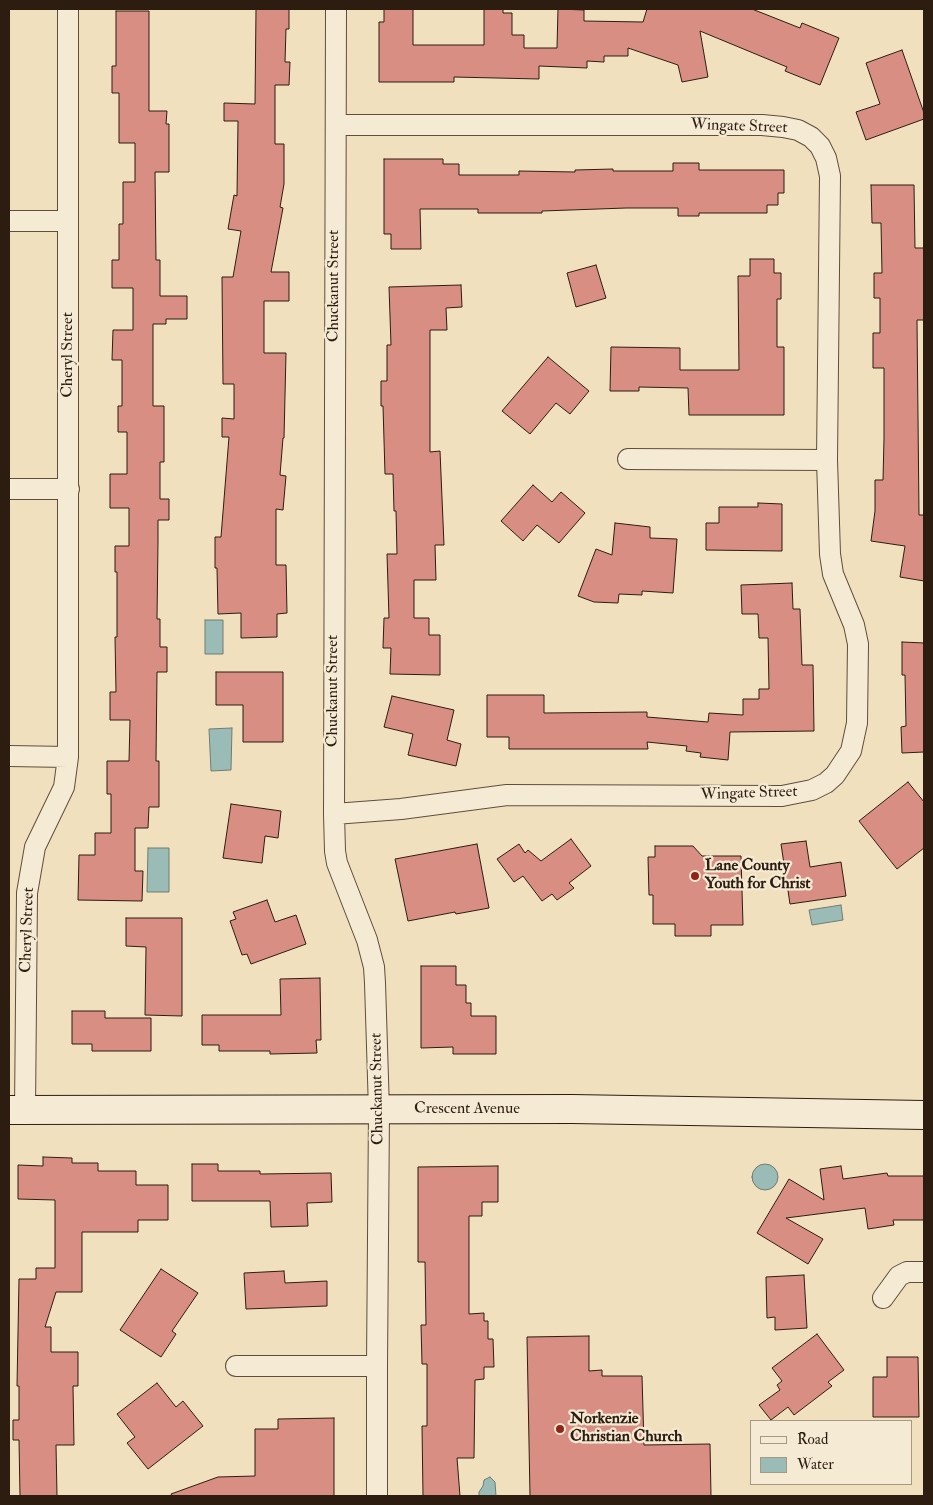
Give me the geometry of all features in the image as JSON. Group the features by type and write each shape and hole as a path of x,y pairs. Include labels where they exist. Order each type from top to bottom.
{"street":[{"name":"Cheryl Street","path":"17,1110 30,874 35,847 64,787 68,757 68,9"},
{"name":"Chuckanut Street","path":"336,9 335,851 337,864 367,940 374,967 379,1110 376,1366 377,1496"},
{"name":"Wingate Street","path":"334,814 402,810 485,797 523,794 782,796 812,790 836,775 851,750 857,723 858,644 854,625 831,568 827,460 830,176 826,158 820,146 811,137 798,130 783,126 762,125 336,125"},
{"path":"9,221 68,221"},
{"path":"628,459 827,460"},
{"path":"9,489 69,489"},
{"path":"9,756 68,757"},
{"name":"Crescent Avenue","path":"17,1110 572,1109 924,1115"},
{"path":"883,1298 899,1276 907,1272 924,1272"},
{"path":"236,1366 376,1366"}],"water":[{"path":"205,620 223,620 223,654 205,654"},
{"path":"232,728 231,770 211,771 209,729"},
{"path":"148,848 169,848 169,892 147,892"},
{"path":"841,905 843,920 812,925 809,910"},
{"path":"765,1164 774,1168 778,1177 774,1186 765,1190 756,1186 752,1177 756,1168"},
{"path":"490,1477 495,1482 496,1496 479,1496 484,1480"}],"building":[{"path":"256,9 289,9 289,29 286,29 285,62 290,62 289,85 275,85 275,144 284,144 284,184 280,207 283,208 271,272 289,272 289,301 264,301 264,353 286,353 284,438 280,475 286,476 283,510 276,509 276,565 286,565 287,613 277,614 277,637 241,638 241,613 218,614 217,568 215,568 215,537 221,537 229,437 222,437 222,418 234,419 234,384 223,384 222,277 233,277 241,231 228,229 234,195 237,196 238,121 224,121 224,103 255,104"},
{"path":"384,9 413,9 413,45 484,45 484,9 503,9 503,13 512,13 512,35 524,35 524,48 557,48 558,9 584,10 584,21 643,22 647,9 752,9 800,28 802,23 839,38 820,85 785,71 787,67 700,31 708,77 682,82 678,65 628,48 628,56 604,56 604,62 587,61 587,68 539,66 539,79 454,77 454,82 379,82 379,22 384,22"},
{"path":"116,11 149,11 149,111 167,111 166,124 169,124 169,172 155,172 156,260 160,260 160,296 187,296 187,319 166,319 166,324 153,324 153,406 164,406 164,462 160,462 160,499 169,499 169,520 158,520 157,619 160,619 160,647 167,647 167,672 157,672 156,761 159,761 159,807 149,807 148,828 135,828 135,871 143,871 142,901 78,900 79,855 95,855 95,833 111,833 111,794 107,794 107,761 129,761 130,720 110,720 110,692 116,692 117,572 115,572 115,546 129,546 129,508 110,508 110,474 127,474 127,432 118,432 118,406 122,406 122,360 112,360 113,330 133,330 133,288 112,288 112,260 119,260 119,224 123,224 123,182 135,182 135,143 119,143 119,93 112,93 112,66 116,66"},
{"path":"902,50 924,113 924,119 866,140 856,112 880,104 866,63"},
{"path":"384,159 443,159 443,164 459,164 459,175 519,175 519,171 575,172 575,170 613,169 613,171 673,171 673,163 699,163 699,170 784,170 784,193 778,193 778,205 767,205 767,213 699,213 699,216 678,216 678,208 542,211 542,213 478,213 478,209 420,209 421,249 391,249 391,234 384,234"},
{"path":"871,185 914,185 915,248 924,248 924,320 917,320 919,515 924,515 924,581 900,577 905,546 871,541 875,511 875,480 883,480 884,368 873,368 873,333 880,333 880,298 874,298 874,273 882,273 881,223 872,223"},
{"path":"750,259 774,259 774,273 781,273 781,299 777,299 777,347 784,347 784,415 689,415 688,388 639,387 639,391 610,391 611,347 680,348 680,370 739,370 738,276 750,276"},
{"path":"596,265 606,298 576,307 567,273"},
{"path":"461,285 462,307 446,308 447,330 430,330 430,452 440,451 444,545 435,545 436,580 414,580 414,618 429,618 429,635 440,635 440,675 390,674 391,648 383,648 384,618 389,618 387,554 397,554 396,511 394,511 393,474 385,474 383,406 381,406 381,381 387,381 387,345 391,345 389,287"},
{"path":"548,357 589,391 570,414 556,403 530,434 502,411"},
{"path":"533,485 552,502 561,492 585,513 559,543 537,525 523,541 501,521"},
{"path":"758,503 782,504 782,551 706,550 706,523 719,523 719,507 758,507"},
{"path":"615,523 650,527 650,538 677,539 673,593 642,591 642,595 619,594 618,603 594,602 578,596 596,549 612,555"},
{"path":"792,583 793,609 800,609 802,665 813,665 814,731 730,732 728,760 700,757 701,753 686,751 687,746 647,742 648,749 509,749 509,737 487,737 487,695 544,695 544,713 647,712 647,717 708,722 709,713 743,715 743,699 759,699 759,689 769,689 768,638 759,638 758,614 742,614 741,585"},
{"path":"902,642 924,643 924,752 902,753 901,727 906,726 905,675 902,675"},
{"path":"216,672 283,672 283,742 243,742 243,705 216,705"},
{"path":"392,696 454,710 447,740 461,744 456,766 408,755 413,734 384,727"},
{"path":"908,782 924,802 924,848 897,869 859,821"},
{"path":"231,804 281,811 278,838 265,836 262,863 223,858"},
{"path":"571,839 591,866 569,883 574,888 557,900 552,894 542,901 523,876 514,882 497,859 519,844 525,853 528,850 541,861"},
{"path":"806,841 810,867 841,862 846,896 790,904 781,844"},
{"path":"477,844 489,908 408,921 395,859"},
{"name":"Lane County Youth for Christ","path":"655,846 693,846 702,856 741,856 743,925 711,925 711,936 675,936 675,924 653,924 653,895 649,895 648,857 655,857"},
{"path":"267,900 275,922 296,915 306,944 251,964 247,954 242,955 230,921 236,919 233,912"},
{"path":"126,918 182,918 182,1016 145,1015 146,947 126,946"},
{"path":"421,966 456,966 456,985 466,985 466,1003 471,1003 471,1016 496,1016 496,1054 453,1054 453,1047 421,1048"},
{"path":"320,978 321,1040 316,1040 317,1053 270,1054 270,1051 219,1051 219,1045 202,1045 202,1015 281,1015 280,979"},
{"path":"72,1011 105,1011 105,1018 151,1018 151,1051 92,1051 92,1044 72,1044"},
{"path":"43,1157 72,1158 72,1163 98,1163 98,1171 136,1171 136,1185 168,1185 168,1220 138,1220 138,1232 82,1232 82,1292 56,1292 45,1327 51,1327 51,1352 78,1352 78,1386 73,1386 74,1445 56,1445 57,1496 20,1496 19,1440 13,1440 13,1420 19,1420 19,1386 17,1386 19,1279 36,1279 36,1268 55,1268 55,1200 18,1199 18,1165 43,1166"},
{"path":"192,1164 218,1164 218,1171 260,1171 260,1174 331,1173 332,1202 307,1203 308,1226 271,1227 270,1201 192,1201"},
{"path":"498,1166 498,1202 482,1202 482,1216 469,1216 469,1314 484,1313 484,1321 488,1321 488,1339 493,1339 494,1367 484,1367 484,1379 475,1380 474,1458 457,1458 460,1496 423,1496 422,1426 427,1426 427,1364 422,1364 421,1325 426,1325 425,1262 418,1262 418,1167"},
{"path":"841,1166 843,1179 887,1173 888,1176 924,1176 924,1220 893,1220 894,1225 868,1229 865,1208 786,1218 823,1239 808,1264 757,1233 789,1179 824,1200 820,1169"},
{"path":"161,1269 198,1293 172,1331 176,1334 161,1357 120,1330"},
{"path":"284,1271 285,1283 327,1281 327,1306 246,1309 244,1273"},
{"path":"804,1275 807,1328 775,1330 775,1317 767,1318 766,1277"},
{"path":"817,1334 844,1370 828,1382 832,1386 794,1415 788,1407 771,1420 759,1405 780,1390 777,1385 782,1381 772,1368"},
{"name":"Norkenzie Christian Church","path":"589,1336 589,1371 602,1370 602,1376 642,1376 644,1445 710,1444 711,1496 530,1496 527,1337"},
{"path":"887,1357 918,1357 919,1417 873,1417 873,1377 887,1377"},
{"path":"157,1383 176,1407 183,1401 203,1426 148,1469 127,1443 135,1437 117,1414"},
{"path":"334,1418 334,1496 172,1496 171,1494 218,1477 255,1476 255,1429 278,1429 278,1419"}],"place":[{"name":"Lane County Youth for Christ","path":"695,876"},
{"name":"Norkenzie Christian Church","path":"560,1429"}]}
